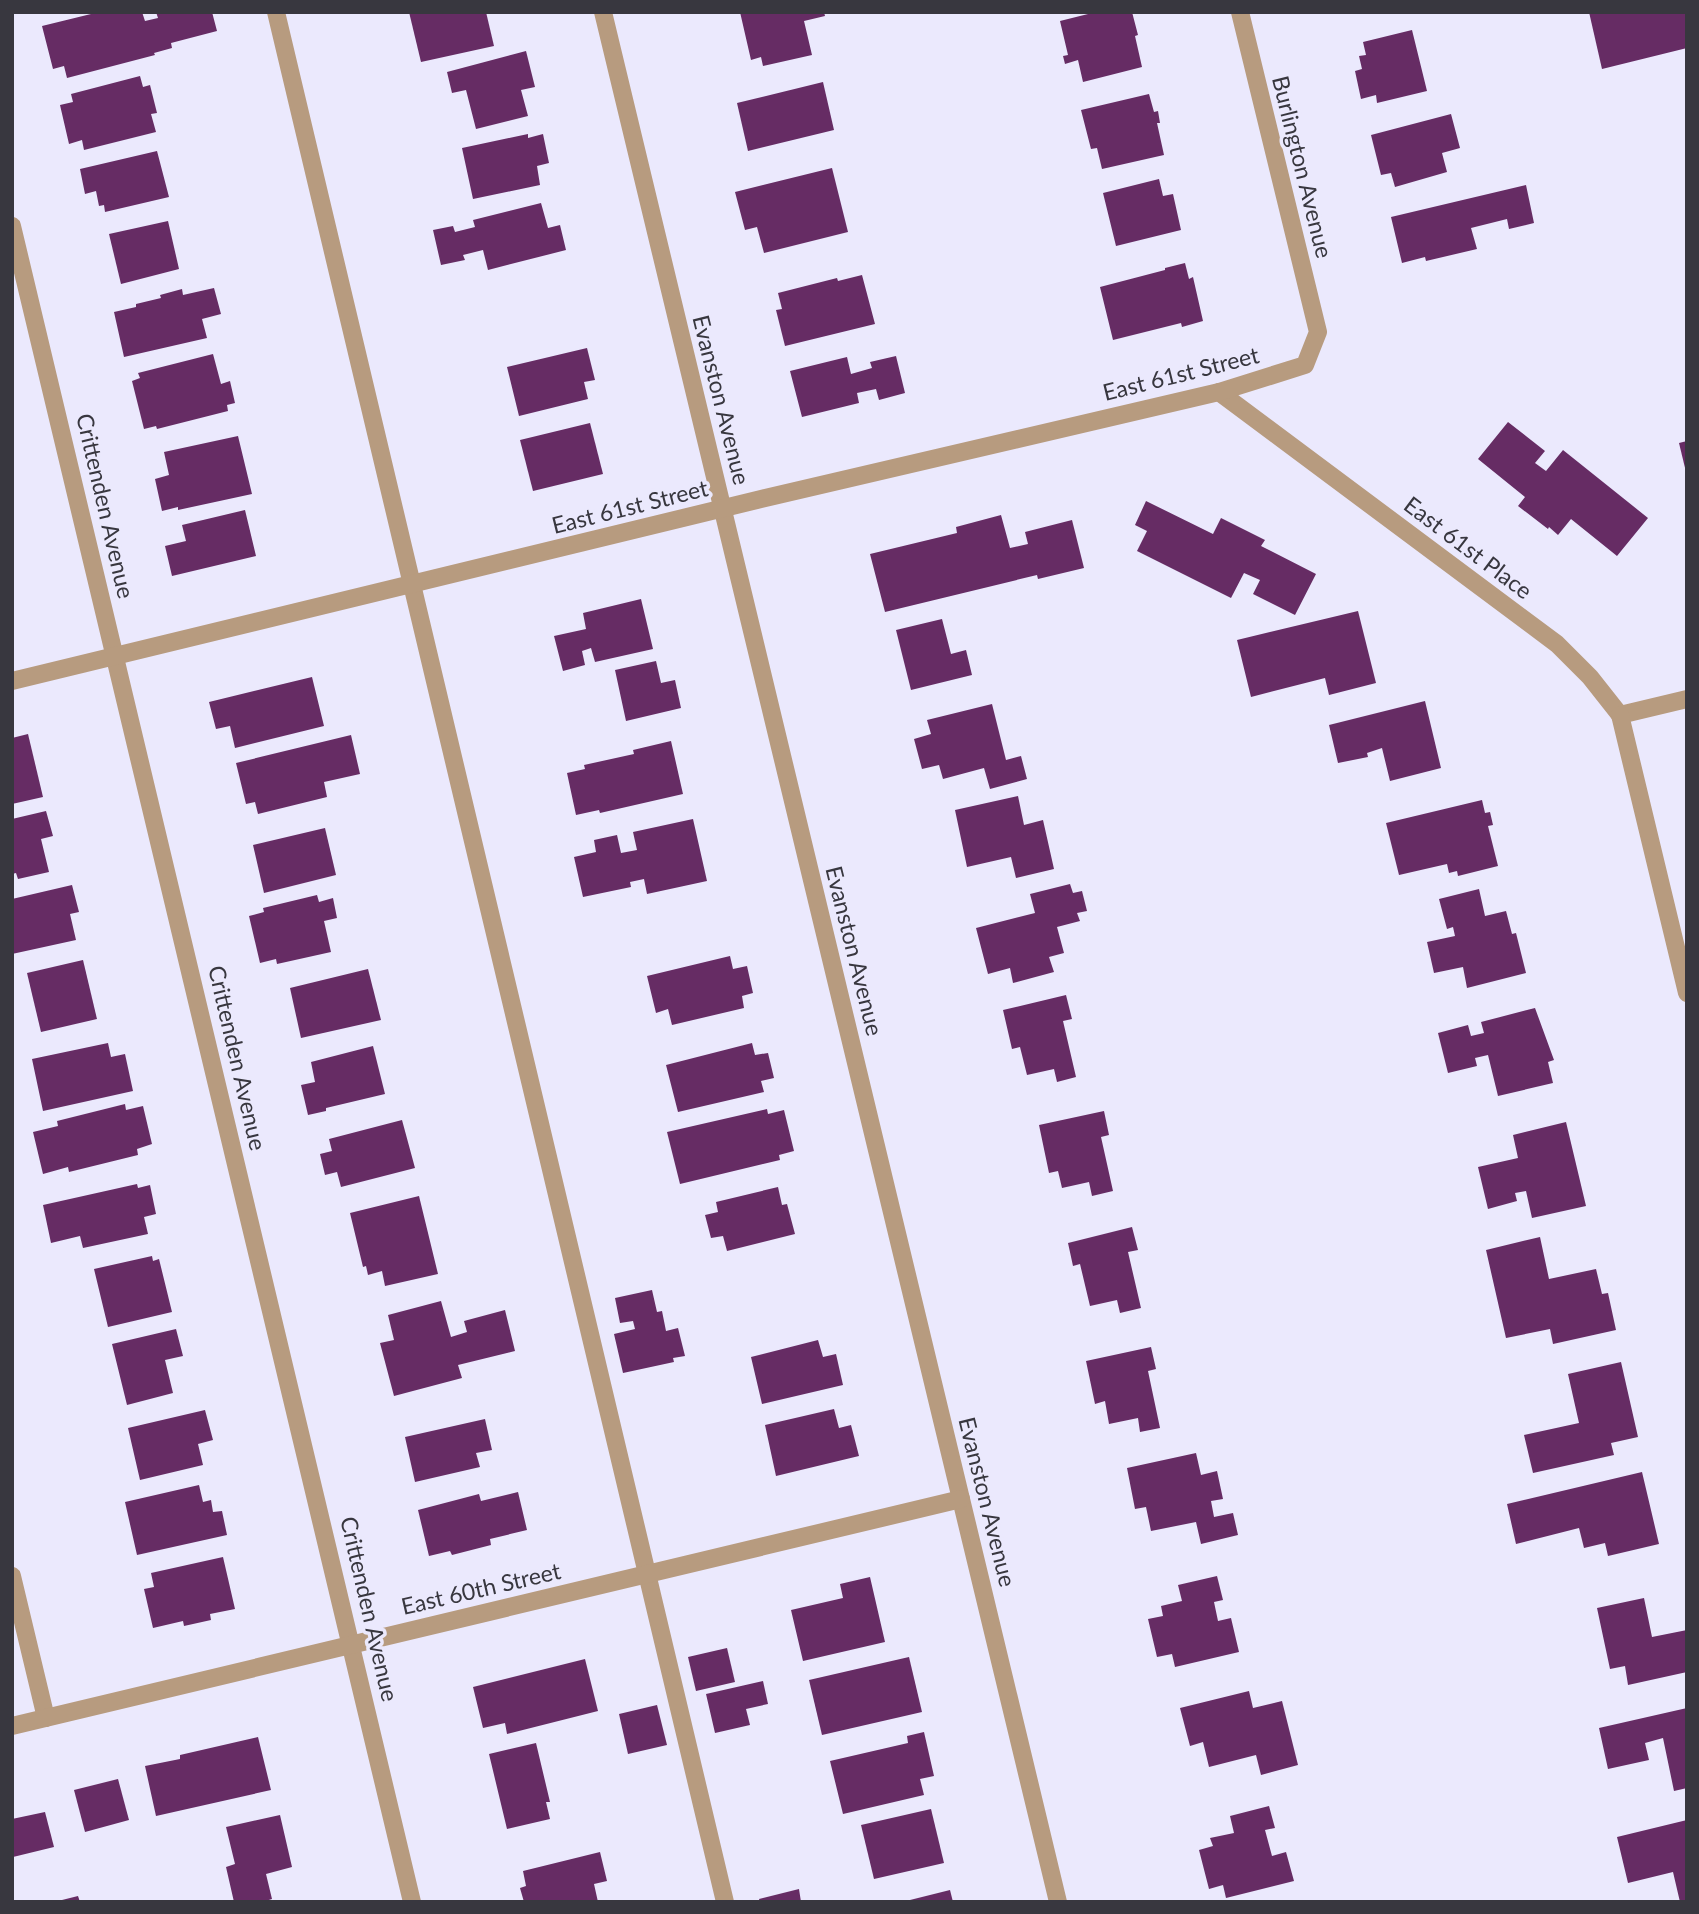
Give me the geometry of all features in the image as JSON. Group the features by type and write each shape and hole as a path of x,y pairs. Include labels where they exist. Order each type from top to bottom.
{"street":[{"path":"276,12 724,1902"},
{"name":"Evanston Avenue","path":"603,12 1058,1902"},
{"name":"Burlington Avenue","path":"1240,12 1318,332"},
{"name":"Crittenden Avenue","path":"12,226 412,1902"},
{"name":"East 61st Street","path":"12,681 1219,392 1305,365 1318,332"},
{"name":"East 61st Place","path":"1219,392 1557,645 1590,677 1619,715"},
{"path":"1687,699 1619,715 1687,993"},
{"name":"East 60th Street","path":"12,1726 961,1499"},
{"path":"12,1576 46,1718"}],"building":[{"path":"90,12 142,12 145,21 158,18 156,12 212,12 217,31 171,43 172,48 154,53 155,55 67,78 64,66 53,69 42,26 91,14"},
{"path":"409,12 486,12 494,46 421,62"},
{"path":"740,12 824,12 825,16 804,21 812,55 763,66 761,57 751,60"},
{"path":"1096,12 1132,12 1142,67 1083,82 1078,60 1065,64 1063,56 1068,55 1060,21"},
{"path":"1589,12 1687,12 1687,48 1602,69"},
{"path":"1412,30 1427,91 1377,103 1376,95 1361,99 1355,71 1362,69 1359,56 1366,55 1363,42"},
{"path":"526,51 535,87 521,90 528,116 476,129 466,90 452,93 447,72"},
{"path":"140,76 143,87 150,85 157,113 151,114 156,132 84,150 82,140 69,144 60,105 73,102 71,94"},
{"path":"823,82 834,130 748,151 737,103"},
{"path":"1149,94 1154,112 1158,111 1160,123 1157,123 1164,155 1102,169 1097,148 1091,149 1081,110"},
{"path":"1451,114 1460,148 1442,153 1447,172 1395,187 1391,173 1381,175 1371,135"},
{"path":"528,134 528,138 543,134 549,163 537,166 540,185 473,199 462,148"},
{"path":"157,151 169,197 105,212 104,205 99,206 96,191 85,194 80,169"},
{"path":"832,168 848,232 764,253 757,227 745,230 735,192"},
{"path":"1159,179 1163,196 1173,194 1181,230 1116,246 1103,193"},
{"path":"1526,185 1534,223 1509,229 1507,219 1471,228 1477,249 1426,261 1425,257 1402,263 1391,217"},
{"path":"541,203 548,228 560,225 566,250 488,270 483,250 463,255 465,260 441,265 433,230 453,226 455,232 475,227 473,220"},
{"path":"168,221 179,269 121,284 109,234"},
{"path":"1185,263 1189,279 1193,277 1203,321 1182,327 1181,323 1113,340 1100,287"},
{"path":"862,275 875,324 785,346 776,310 782,309 778,293 837,278 838,281"},
{"path":"214,288 221,314 202,319 207,338 124,357 114,312 136,307 136,304 182,289 183,295"},
{"path":"587,348 595,380 584,382 588,399 519,416 507,367"},
{"path":"213,354 221,384 230,381 235,403 227,405 228,411 157,429 156,426 144,429 132,381 140,378 138,373"},
{"path":"896,356 905,393 879,400 876,389 857,393 859,403 802,417 790,371 847,357 851,374 872,368 870,362"},
{"path":"1508,422 1545,451 1535,463 1546,471 1563,450 1648,518 1617,556 1571,519 1558,535 1549,527 1548,529 1518,506 1525,497 1478,459"},
{"path":"590,423 603,474 533,491 520,440"},
{"path":"238,436 252,494 162,511 155,479 169,475 164,452"},
{"path":"1687,441 1687,471 1686,472 1679,443"},
{"path":"1146,501 1213,534 1221,518 1265,540 1261,546 1316,574 1295,615 1253,594 1260,580 1244,573 1231,598 1137,551 1147,531 1135,525"},
{"path":"245,510 256,556 172,576 165,546 186,541 182,525"},
{"path":"1001,515 1010,548 1028,544 1025,532 1072,520 1084,568 1038,579 1037,575 885,612 870,554 957,533 956,527"},
{"path":"641,599 653,649 595,662 591,648 582,651 585,665 563,671 554,636 586,629 583,613"},
{"path":"1358,611 1376,683 1329,695 1325,678 1251,697 1237,640"},
{"path":"942,619 951,654 966,650 972,675 911,690 896,630"},
{"path":"656,661 661,683 675,680 681,708 626,721 615,670"},
{"path":"312,677 324,726 235,748 230,726 216,729 209,702"},
{"path":"1425,701 1441,768 1390,781 1382,748 1367,753 1368,757 1338,763 1329,725"},
{"path":"992,704 1006,760 1021,756 1027,779 990,789 984,768 943,779 939,765 922,769 914,739 931,734 927,720"},
{"path":"28,734 43,797 12,804 12,738"},
{"path":"351,735 360,774 324,782 327,797 258,814 255,802 246,804 236,763"},
{"path":"671,741 683,794 600,813 599,810 576,815 567,773 585,769 584,765 634,754 633,750"},
{"path":"1018,796 1024,825 1043,820 1054,869 1016,878 1011,857 967,867 955,810"},
{"path":"1482,800 1485,813 1490,812 1493,825 1488,826 1498,866 1458,876 1457,871 1449,873 1447,864 1399,875 1386,823"},
{"path":"46,811 53,836 41,839 49,872 18,879 16,873 12,874 12,819"},
{"path":"693,819 707,881 647,894 644,879 630,882 631,887 583,897 574,857 596,852 594,840 617,835 621,853 637,850 633,832"},
{"path":"325,828 336,875 264,893 253,845"},
{"path":"1070,884 1073,893 1082,891 1087,911 1077,913 1080,921 1057,927 1064,953 1049,957 1054,972 1013,983 1010,968 988,974 976,928 1035,913 1030,894"},
{"path":"72,885 79,912 70,914 76,940 12,954 12,899"},
{"path":"1479,889 1485,916 1506,911 1512,934 1516,933 1526,973 1467,988 1463,967 1434,973 1427,942 1455,936 1453,927 1447,929 1439,899"},
{"path":"317,895 319,902 333,898 337,918 324,921 331,952 277,964 276,959 260,963 249,916 264,912 263,908"},
{"path":"730,956 733,969 747,966 753,993 742,996 744,1008 672,1025 668,1009 656,1013 647,976"},
{"path":"83,960 97,1019 41,1032 27,973"},
{"path":"368,969 381,1020 301,1038 290,988"},
{"path":"1066,995 1072,1019 1063,1021 1076,1077 1057,1082 1054,1069 1027,1075 1020,1047 1012,1049 1003,1010"},
{"path":"1535,1008 1554,1060 1548,1062 1553,1083 1498,1096 1488,1055 1475,1058 1477,1066 1448,1073 1438,1033 1468,1025 1471,1036 1484,1033 1481,1022"},
{"path":"108,1043 111,1057 125,1054 133,1091 43,1111 32,1059"},
{"path":"752,1043 755,1055 768,1053 774,1078 761,1081 764,1092 678,1112 666,1065"},
{"path":"373,1046 385,1094 308,1115 301,1085 315,1082 311,1062"},
{"path":"125,1104 126,1110 143,1106 152,1144 137,1149 138,1155 69,1172 68,1167 43,1174 33,1132 58,1126 57,1121"},
{"path":"767,1109 768,1114 784,1110 794,1151 779,1155 780,1160 680,1184 667,1132"},
{"path":"1104,1111 1109,1135 1101,1137 1113,1191 1092,1196 1089,1182 1062,1188 1058,1171 1049,1173 1039,1125"},
{"path":"402,1120 415,1168 341,1187 337,1172 325,1175 320,1154 332,1151 329,1139"},
{"path":"1566,1122 1586,1206 1532,1218 1526,1191 1515,1193 1517,1201 1488,1209 1478,1167 1518,1158 1513,1135"},
{"path":"137,1184 138,1188 150,1185 156,1214 144,1217 148,1234 83,1248 80,1236 51,1243 43,1205"},
{"path":"778,1187 782,1205 787,1204 795,1234 727,1251 723,1236 711,1238 705,1215 718,1212 716,1202"},
{"path":"419,1196 438,1274 385,1286 382,1271 368,1275 366,1266 363,1267 350,1213"},
{"path":"1132,1227 1138,1250 1128,1252 1141,1308 1120,1313 1117,1300 1090,1306 1080,1264 1073,1266 1068,1243"},
{"path":"1540,1237 1549,1279 1596,1269 1602,1294 1608,1293 1616,1330 1553,1344 1550,1329 1506,1338 1486,1250"},
{"path":"152,1256 153,1261 159,1259 172,1312 108,1327 94,1269"},
{"path":"652,1290 657,1312 662,1311 666,1331 678,1328 685,1356 673,1358 674,1362 623,1373 614,1334 635,1329 633,1321 620,1323 615,1298"},
{"path":"441,1301 451,1337 467,1332 464,1321 505,1310 515,1351 458,1365 462,1378 394,1396 380,1343 394,1340 388,1315"},
{"path":"176,1329 183,1356 165,1360 173,1393 127,1405 112,1344"},
{"path":"818,1340 823,1357 836,1354 843,1385 762,1404 751,1357"},
{"path":"1151,1347 1156,1369 1148,1371 1160,1428 1140,1432 1138,1418 1109,1424 1105,1401 1095,1404 1086,1361"},
{"path":"1621,1362 1638,1437 1611,1443 1614,1455 1533,1473 1524,1435 1579,1423 1568,1374"},
{"path":"834,1409 839,1428 851,1425 859,1456 776,1476 765,1425"},
{"path":"205,1410 213,1440 198,1444 203,1465 140,1480 128,1428"},
{"path":"485,1419 492,1450 476,1453 480,1467 415,1482 405,1437"},
{"path":"1196,1453 1201,1475 1217,1471 1223,1499 1211,1501 1214,1517 1233,1513 1238,1535 1201,1544 1196,1522 1151,1531 1146,1507 1135,1509 1127,1468"},
{"path":"1642,1472 1659,1544 1608,1556 1605,1543 1584,1548 1579,1528 1516,1544 1507,1504"},
{"path":"199,1485 203,1502 211,1500 213,1512 222,1511 227,1535 137,1555 125,1502"},
{"path":"518,1492 527,1530 490,1539 491,1545 452,1555 450,1551 429,1556 418,1510 479,1494 481,1501"},
{"path":"223,1557 235,1609 210,1614 211,1620 184,1626 183,1621 153,1628 144,1589 154,1587 151,1573"},
{"path":"1217,1576 1223,1600 1214,1602 1218,1621 1231,1618 1239,1652 1175,1667 1172,1654 1157,1657 1148,1619 1163,1616 1161,1606 1182,1601 1178,1585"},
{"path":"870,1577 885,1642 803,1661 791,1610 843,1598 840,1584"},
{"path":"1644,1598 1652,1637 1687,1630 1687,1672 1628,1685 1625,1666 1610,1669 1597,1608"},
{"path":"727,1648 735,1682 696,1691 688,1657"},
{"path":"909,1657 922,1712 822,1735 809,1680"},
{"path":"585,1659 598,1711 507,1734 505,1723 483,1728 473,1687"},
{"path":"763,1681 768,1704 746,1709 750,1725 715,1733 706,1694"},
{"path":"1249,1691 1253,1708 1282,1701 1298,1765 1261,1775 1256,1755 1209,1767 1203,1742 1190,1746 1180,1708"},
{"path":"657,1705 667,1745 628,1754 619,1714"},
{"path":"1687,1708 1687,1788 1674,1791 1663,1738 1645,1743 1649,1760 1608,1769 1599,1728"},
{"path":"924,1732 934,1776 920,1779 924,1795 843,1814 830,1761 908,1743 907,1736"},
{"path":"258,1737 271,1790 156,1816 145,1766"},
{"path":"536,1743 550,1802 546,1802 550,1819 507,1829 489,1754"},
{"path":"118,1779 129,1820 85,1832 74,1790"},
{"path":"1269,1806 1275,1828 1265,1830 1272,1856 1286,1852 1294,1881 1226,1898 1223,1885 1209,1889 1199,1850 1213,1846 1210,1838 1234,1833 1230,1816"},
{"path":"931,1809 944,1863 874,1879 861,1825"},
{"path":"45,1812 54,1847 13,1857 12,1819"},
{"path":"280,1815 292,1867 266,1874 272,1899 262,1902 234,1902 226,1867 235,1864 226,1827"},
{"path":"1687,1820 1687,1902 1680,1902 1673,1872 1628,1883 1617,1837"},
{"path":"600,1852 607,1881 594,1884 598,1902 524,1902 520,1888 526,1886 523,1871"},
{"path":"799,1889 801,1902 760,1902 759,1899"},
{"path":"950,1890 953,1902 906,1902 906,1901"},
{"path":"78,1896 80,1902 58,1902 58,1901"}]}
